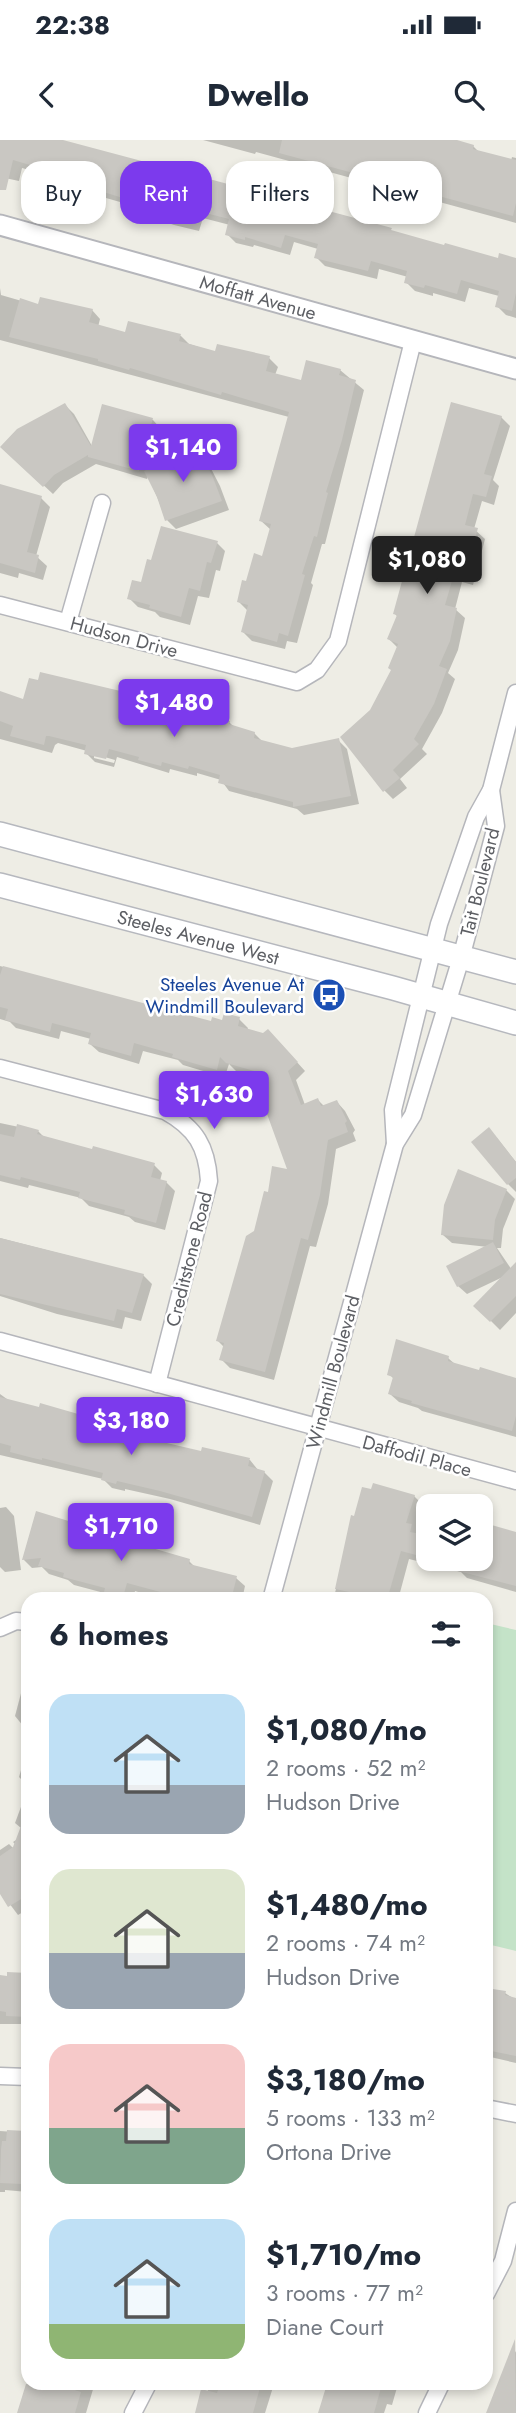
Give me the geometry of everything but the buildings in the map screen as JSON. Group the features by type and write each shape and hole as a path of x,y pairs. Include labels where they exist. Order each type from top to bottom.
{"main road":[{"path":"0,834 432,951 459,966 516,972"},
{"name":"Steeles Avenue West","path":"0,885 516,1023"}],"street":[{"name":"Moffatt Avenue","path":"0,225 516,369"},
{"name":"Hudson Drive","path":"0,605 296,682 317,670 338,641 413,341"},
{"path":"68,622 102,503"},
{"name":"Tait Boulevard","path":"440,921 476,817 491,790 516,693"},
{"name":"Tait Boulevard","path":"459,966 496,826 491,790"},
{"name":"Windmill Boulevard","path":"395,1144 393,1110 440,921"},
{"name":"Windmill Boulevard","path":"273,1592 395,1144 413,1115 459,966"},
{"name":"Creditstone Road","path":"0,1068 165,1111 183,1121 205,1150 209,1181 157,1384"},
{"name":"Daffodil Place","path":"0,1342 318,1430 516,1481"},
{"path":"0,1628 21,1621"},
{"path":"0,2076 21,2077"},
{"path":"493,2109 516,2114"},
{"path":"493,2280 503,2261 516,2211"},
{"path":"133,2413 145,2390"},
{"path":"427,2413 438,2390"}],"green space":[{"path":"493,1625 516,1630 516,1951 493,1945"}],"place":[{"name":"Steeles Avenue At Windmill Boulevard","path":"329,995"}]}
